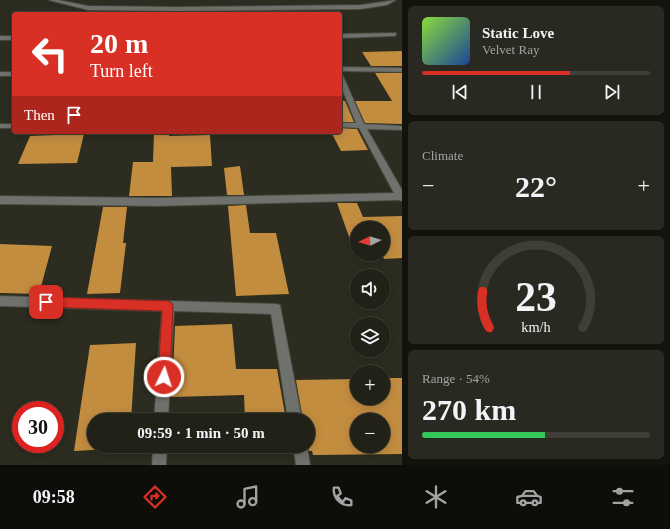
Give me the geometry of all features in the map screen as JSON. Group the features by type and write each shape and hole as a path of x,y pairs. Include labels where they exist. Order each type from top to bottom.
{"street":[{"path":"52,0 80,7 143,6 274,8 361,7 387,3 394,0"},
{"path":"271,0 274,8"},
{"path":"300,8 303,12"},
{"path":"342,36 394,34"},
{"path":"0,38 12,38"},
{"path":"342,69 402,70"},
{"path":"0,74 12,74"},
{"path":"0,200 157,202 402,197 361,125 342,81"},
{"path":"342,125 402,128"},
{"path":"0,126 12,126"},
{"path":"0,301 276,309 294,413"},
{"path":"161,413 168,306"},
{"path":"159,465 160,453"},
{"path":"301,453 303,465"}],"building":[{"path":"402,51 402,66 371,66 362,52"},
{"path":"375,73 402,73 402,124 365,123 355,101 392,101"},
{"path":"342,100 345,101 354,122 342,122"},
{"path":"342,128 357,129 368,150 341,151 332,134 342,134"},
{"path":"84,134 77,163 18,164 30,136"},
{"path":"154,134 169,134 169,136 210,135 212,166 171,167 172,196 129,196 133,162 153,162"},
{"path":"240,166 244,195 227,195 224,168"},
{"path":"337,203 357,203 363,217 402,216 402,258 390,259 390,221 350,221 350,239"},
{"path":"246,205 250,233 276,233 289,294 236,296 228,206"},
{"path":"103,207 127,207 123,243 126,243 120,293 87,294"},
{"path":"0,244 52,246 39,294 0,293"},
{"path":"232,324 236,369 277,369 285,413 245,413 244,395 172,397 175,326"},
{"path":"136,343 131,413 87,413 87,450 74,451 90,345"},
{"path":"390,378 402,378 402,454 313,455 312,453 315,453 315,413 302,413 296,380 350,379 350,405 390,405"}],"route":[{"path":"46,302 168,306 164,377"}]}
